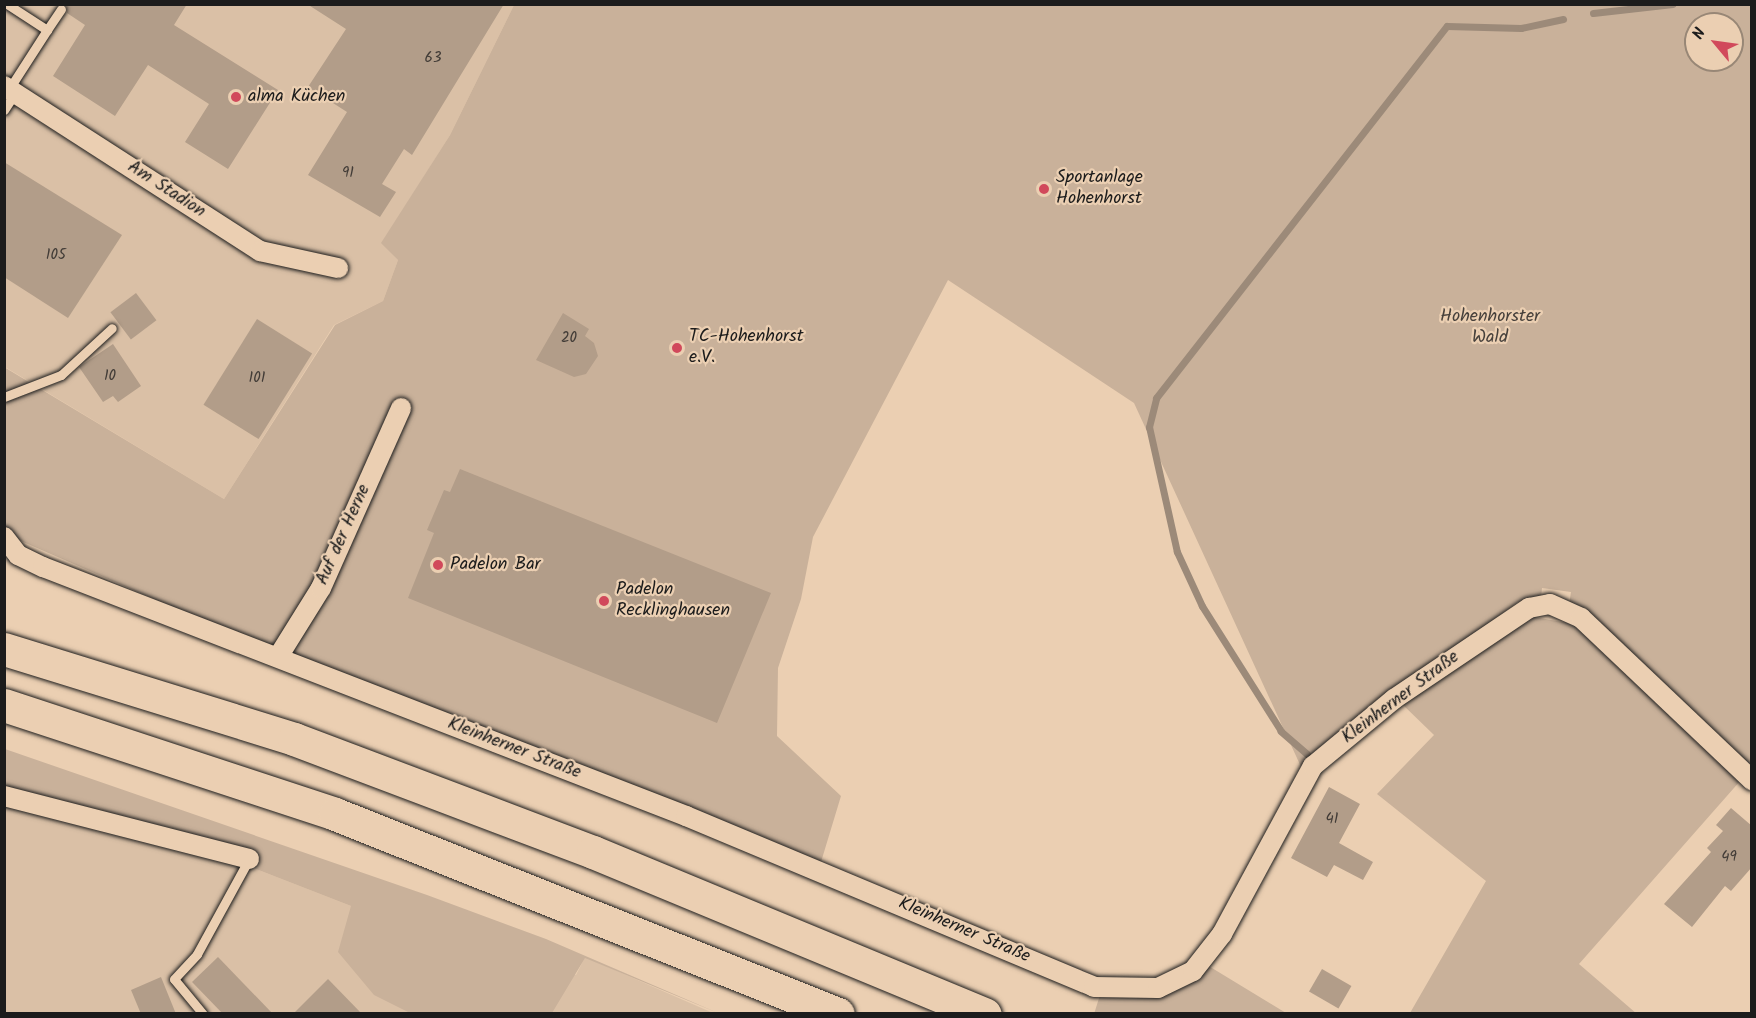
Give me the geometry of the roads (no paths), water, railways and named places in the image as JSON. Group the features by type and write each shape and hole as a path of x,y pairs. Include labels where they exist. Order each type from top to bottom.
{"highway":[{"path":"4,649 294,739 593,852 985,1014"},
{"path":"4,705 335,814 838,1014"}],"street":[{"name":"Am Stadion","path":"10,89 260,250 338,268"},
{"name":"Auf der Herne","path":"278,657 321,588 401,408"},
{"name":"Kleinherner Straße","path":"4,537 18,555 43,567 687,816 1094,987 1116,990 1158,988 1193,971 1222,934 1313,766 1394,699 1529,608 1550,604 1581,618 1752,780"},
{"path":"4,796 249,859"}],"lane":[{"path":"7,4 47,30"},
{"path":"4,110 10,89 61,9"},
{"path":"4,397 61,375 112,328"},
{"path":"203,1014 174,979 196,954 249,859"}],"waterway":[{"path":"1593,13 1672,4"},
{"path":"1307,754 1281,731 1202,606 1177,552 1149,427 1156,398 1447,26 1521,28 1563,19"}],"place":[{"name":"alma Küchen","path":"236,97"},
{"name":"Sportanlage Hohenhorst","path":"1044,189"},
{"name":"TC-Hohenhorst e.V.","path":"677,348"},
{"name":"Padelon Bar","path":"438,565"},
{"name":"Padelon Recklinghausen","path":"604,601"}],"park label":[{"name":"Hohenhorster Wald","path":"1490,328"}]}
